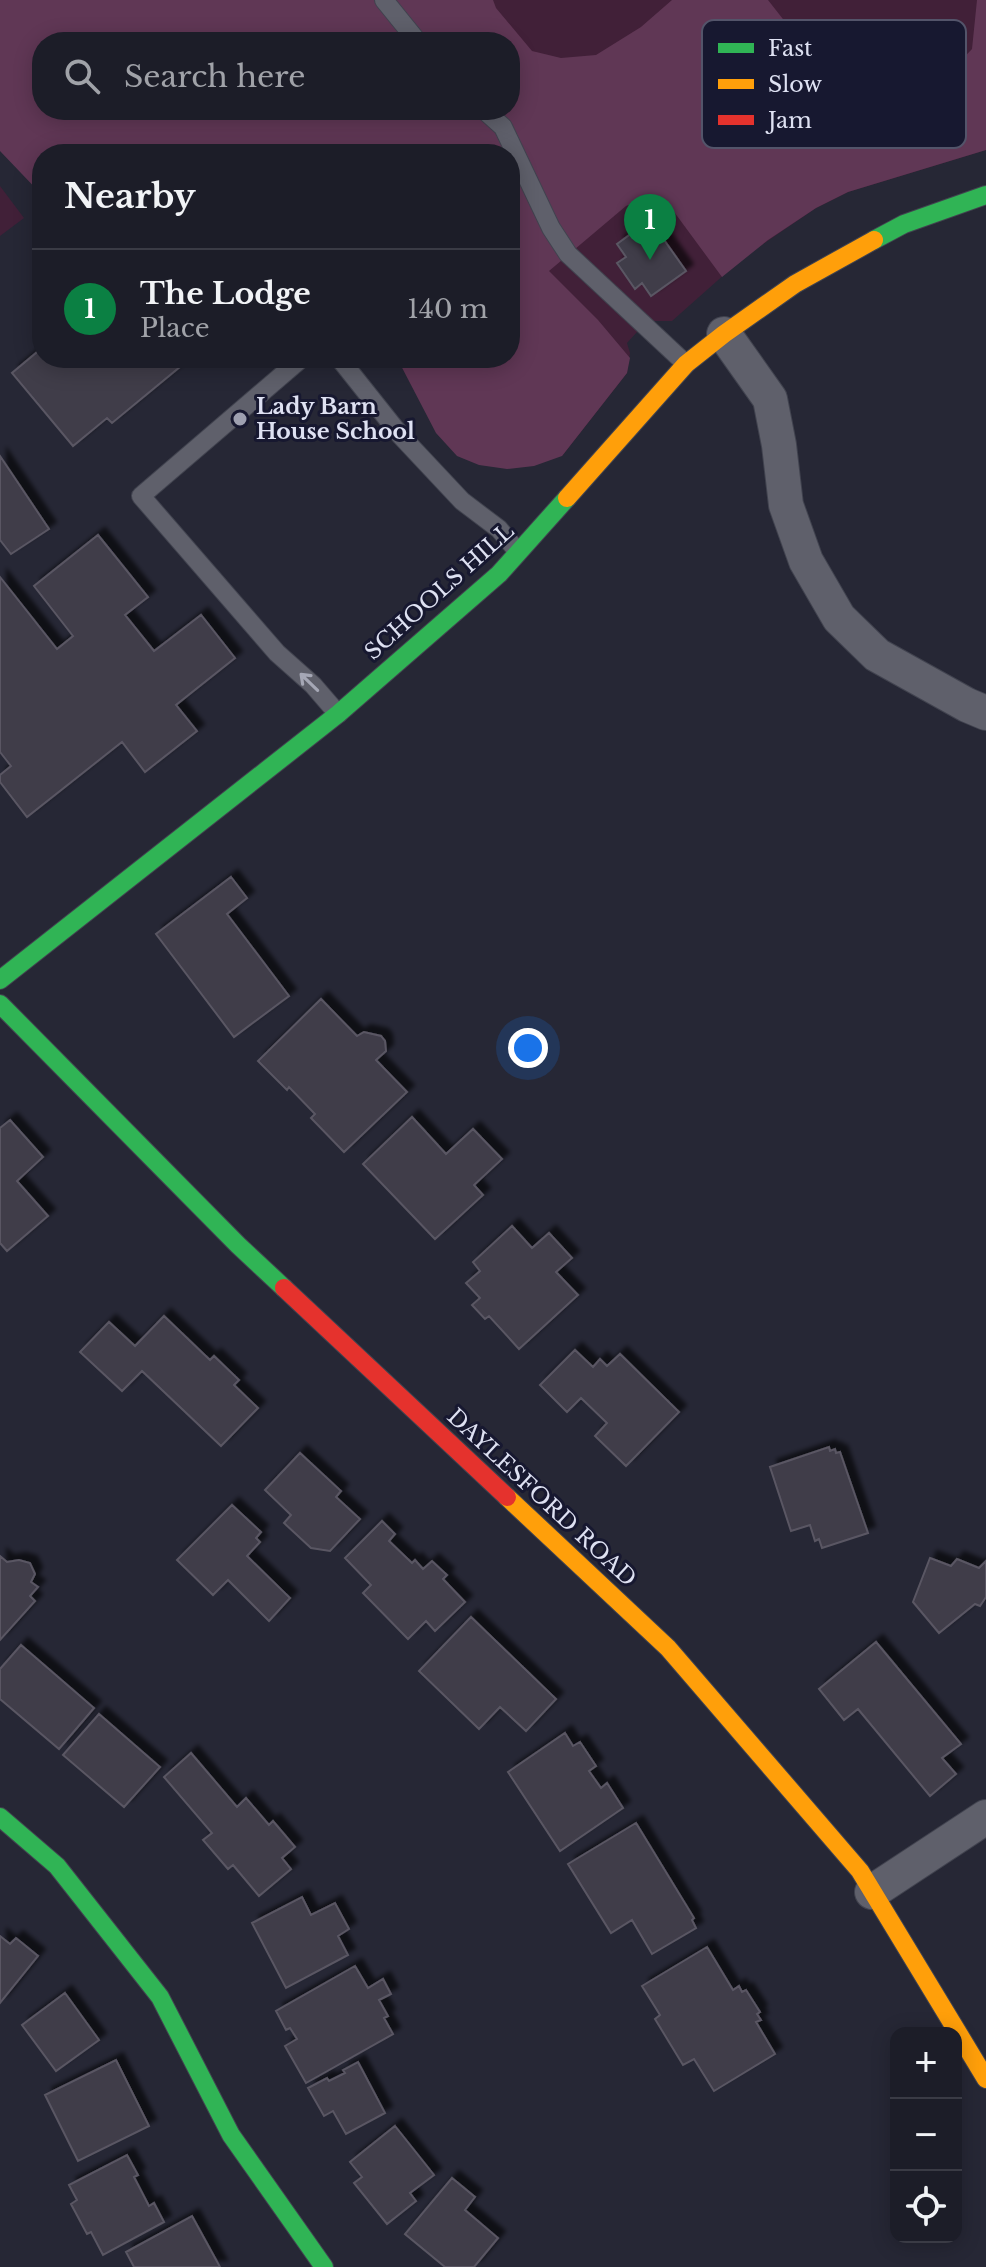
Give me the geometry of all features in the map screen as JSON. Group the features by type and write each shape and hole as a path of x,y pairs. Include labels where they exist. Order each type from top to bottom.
{"street":[{"name":"SCHOOLS HILL","path":"0,980 338,714 432,634 520,554 686,364 795,284 904,224 986,195"},
{"path":"724,334 770,399 786,505 806,561 839,618 877,655 986,713"},
{"name":"DAYLESFORD ROAD","path":"0,1004 238,1245 668,1648 860,1871 986,2079"},
{"path":"0,1817 57,1866 160,1997 231,2135 324,2267"},
{"path":"872,1892 986,1817"}],"lane":[{"path":"384,0 410,32"},
{"path":"495,120 503,127 511,144"},
{"path":"520,163 551,228 568,254 686,364"},
{"path":"290,368 141,496 277,653 313,685 338,714"},
{"path":"347,368 401,436 462,501 499,529 520,554"}],"shaded area":[{"path":"0,0 493,0 516,32 32,32 32,120 520,120 520,37 532,51 561,58 596,55 641,27 672,0 768,0 784,20 702,20 702,148 966,148 966,55 972,49 977,0 986,0 986,150 848,192 816,208 768,240 722,277 669,205 649,197 626,206 549,271 598,320 630,358 627,373 562,456 534,466 507,469 479,465 457,456 436,433 402,368 520,368 520,144 32,144 32,185 0,151"},
{"path":"23,0 986,0 986,150 848,192 816,208 744,257 672,321 647,321 627,343 630,353 627,373 562,456 515,368 520,368 520,144 510,144 510,120 520,120 520,32 37,32"},
{"path":"0,186 24,218 0,236"}],"building":[{"path":"650,220 686,271 651,296 642,283 635,289 617,263 626,257 617,244"},
{"path":"32,356 32,368 179,368 112,423 107,418 73,446 12,373"},
{"path":"0,456 49,529 11,554 0,540"},
{"path":"98,535 148,597 125,615 154,651 201,615 235,658 176,705 197,731 145,772 122,742 27,817 0,782 0,775 11,766 0,752 0,577 57,649 73,636 34,586"},
{"path":"231,877 247,898 227,914 289,996 234,1037 156,934"},
{"path":"321,999 357,1036 364,1032 381,1036 386,1051 376,1060 407,1092 344,1152 311,1118 315,1114 258,1061"},
{"path":"412,1117 446,1154 473,1129 502,1159 474,1185 483,1195 435,1239 363,1164"},
{"path":"10,1120 43,1157 17,1181 48,1216 7,1251 0,1243 0,1128"},
{"path":"512,1226 532,1248 549,1233 572,1258 556,1272 578,1295 519,1349 489,1316 485,1319 472,1305 480,1298 466,1283 480,1271 473,1262"},
{"path":"164,1316 210,1360 214,1356 239,1380 234,1385 258,1408 221,1446 142,1371 122,1391 80,1352 109,1322 135,1346"},
{"path":"575,1350 593,1367 600,1359 607,1366 620,1354 679,1412 626,1466 595,1436 607,1423 581,1398 567,1412 540,1385"},
{"path":"829,1447 830,1451 835,1449 836,1453 840,1452 868,1533 822,1548 819,1539 815,1541 810,1525 791,1531 770,1467"},
{"path":"300,1453 341,1491 336,1497 360,1519 330,1551 311,1548 284,1523 291,1515 265,1490"},
{"path":"232,1505 261,1532 256,1538 260,1542 247,1556 290,1598 269,1621 228,1580 213,1595 177,1560"},
{"path":"382,1521 395,1534 389,1541 423,1569 432,1561 447,1575 443,1579 465,1602 435,1631 426,1621 408,1639 363,1593 371,1585 345,1558"},
{"path":"0,1556 7,1562 19,1560 30,1563 35,1574 31,1582 38,1587 30,1596 35,1601 0,1640"},
{"path":"930,1558 951,1566 957,1559 979,1568 986,1561 986,1597 980,1606 975,1604 939,1633 913,1602"},
{"path":"471,1617 556,1699 526,1731 500,1707 479,1729 419,1671"},
{"path":"876,1642 961,1744 942,1758 956,1774 930,1796 858,1709 844,1720 819,1689"},
{"path":"21,1645 94,1708 59,1749 0,1699 0,1669"},
{"path":"99,1714 160,1767 124,1807 63,1755"},
{"path":"565,1733 573,1746 580,1742 596,1766 589,1771 601,1788 607,1783 623,1808 560,1851 508,1772"},
{"path":"191,1753 237,1807 246,1798 269,1825 273,1821 295,1847 282,1858 291,1869 259,1896 233,1865 228,1869 203,1840 212,1833 164,1777"},
{"path":"636,1823 694,1918 696,1928 652,1954 632,1920 611,1933 568,1864"},
{"path":"302,1897 311,1915 335,1903 349,1929 338,1936 348,1955 286,1988 252,1923"},
{"path":"0,1936 10,1944 16,1938 38,1956 0,2003"},
{"path":"707,1947 733,1990 739,1986 742,1992 746,1990 760,2012 757,2014 761,2020 756,2022 775,2054 714,2091 694,2059 683,2065 655,2019 660,2015 642,1986"},
{"path":"355,1966 368,1988 383,1979 391,1994 379,2000 393,2034 306,2083 285,2046 297,2039 290,2028 286,2030 276,2011"},
{"path":"65,1993 99,2040 56,2071 22,2025"},
{"path":"116,2060 149,2126 78,2161 45,2095"},
{"path":"358,2062 385,2113 346,2134 333,2111 324,2116 308,2088 345,2073 343,2070"},
{"path":"395,2126 434,2175 410,2193 416,2201 387,2224 354,2183 362,2177 350,2162"},
{"path":"127,2155 149,2206 154,2203 164,2222 103,2255 71,2204 77,2200 69,2185"},
{"path":"452,2178 475,2197 465,2210 498,2238 474,2267 445,2267 405,2234"},
{"path":"192,2216 220,2267 134,2267 126,2252"}],"traffic: fast":[{"path":"874,240 904,224 986,195"},
{"path":"0,980 338,714 499,574 567,498"},
{"path":"0,1004 284,1288"},
{"path":"0,1817 57,1866 160,1997 231,2135 324,2267"}],"traffic: slow":[{"path":"567,498 686,364 795,284 874,240"},
{"path":"507,1497 668,1648 860,1871 986,2079"}],"traffic: jam":[{"path":"284,1288 507,1497"}],"place":[{"name":"The Lodge","path":"650,260"},
{"name":"Lady Barn House School","path":"240,419"}]}
